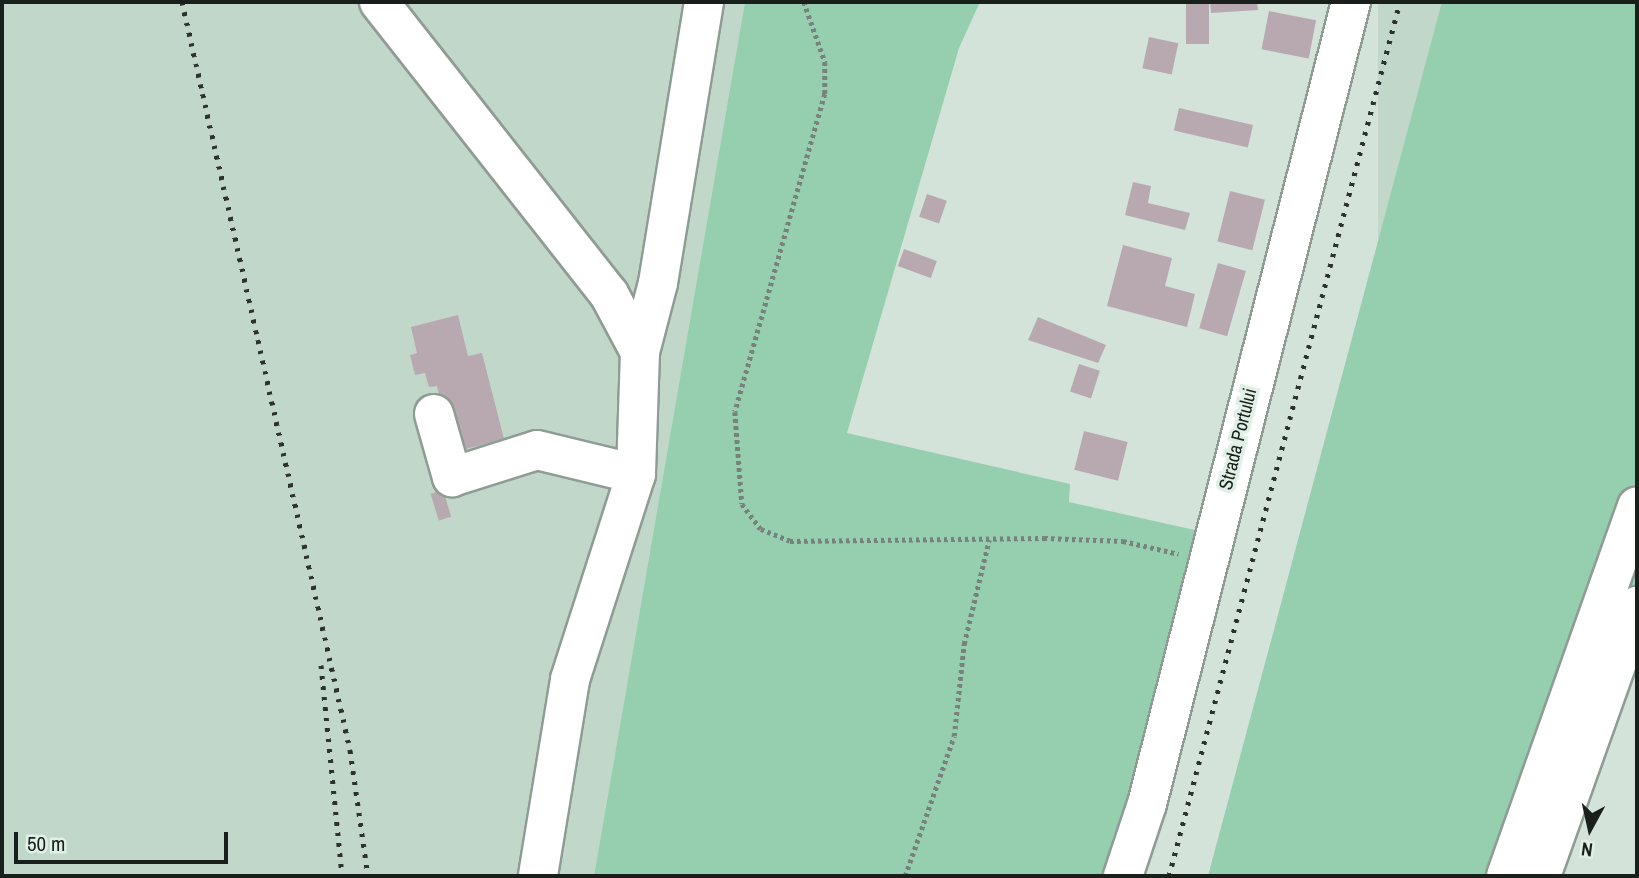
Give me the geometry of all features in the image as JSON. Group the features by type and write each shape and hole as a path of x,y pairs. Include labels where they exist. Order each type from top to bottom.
{"street":[{"path":"379,2 610,294 640,352"},
{"path":"538,876 570,680 636,474 640,352 658,283 704,2"},
{"name":"Strada Portului","path":"1123,876 1351,2"},
{"path":"433,414 452,477 537,450 636,474"},
{"path":"1506,876 1637,507"},
{"path":"1541,876 1637,606"}],"path":[{"path":"804,2 825,62 825,94 735,412 742,504 761,529 790,541 1123,541 1207,561"},
{"path":"905,876 954,736 964,644 989,540"}],"shaded area":[{"path":"2,2 745,2 594,876 2,876"},
{"path":"1378,2 1442,2 1442,876 1378,876"}],"green space":[{"path":"745,2 980,2 959,48 847,433 1070,484 1069,502 1235,539 1145,876 594,876"},
{"path":"1442,2 1637,2 1637,670 1559,876 1208,876"}],"building":[{"path":"1186,2 1209,2 1209,44 1186,44"},
{"path":"1210,2 1257,2 1258,10 1211,13"},
{"path":"1269,11 1316,20 1309,58 1262,49"},
{"path":"1149,37 1178,43 1172,75 1142,68"},
{"path":"1179,108 1253,125 1248,148 1174,130"},
{"path":"1133,182 1151,186 1148,203 1190,213 1185,230 1125,215"},
{"path":"1230,191 1265,200 1252,250 1217,241"},
{"path":"927,194 947,201 939,224 919,217"},
{"path":"1123,245 1172,258 1165,286 1195,294 1187,327 1107,306"},
{"path":"904,249 937,261 931,278 898,266"},
{"path":"1218,263 1246,271 1227,336 1199,328"},
{"path":"458,315 468,356 482,353 504,439 454,452 437,386 429,387 425,373 415,375 410,355 417,353 411,327"},
{"path":"1038,317 1106,345 1098,363 1028,340"},
{"path":"1079,364 1100,371 1091,398 1070,392"},
{"path":"1084,431 1128,442 1118,481 1074,470"},
{"path":"443,490 451,517 439,521 431,494"}],"railway":[{"path":"182,2 350,750 368,876"},
{"path":"1169,876 1400,2"},
{"path":"321,665 342,876"}]}
